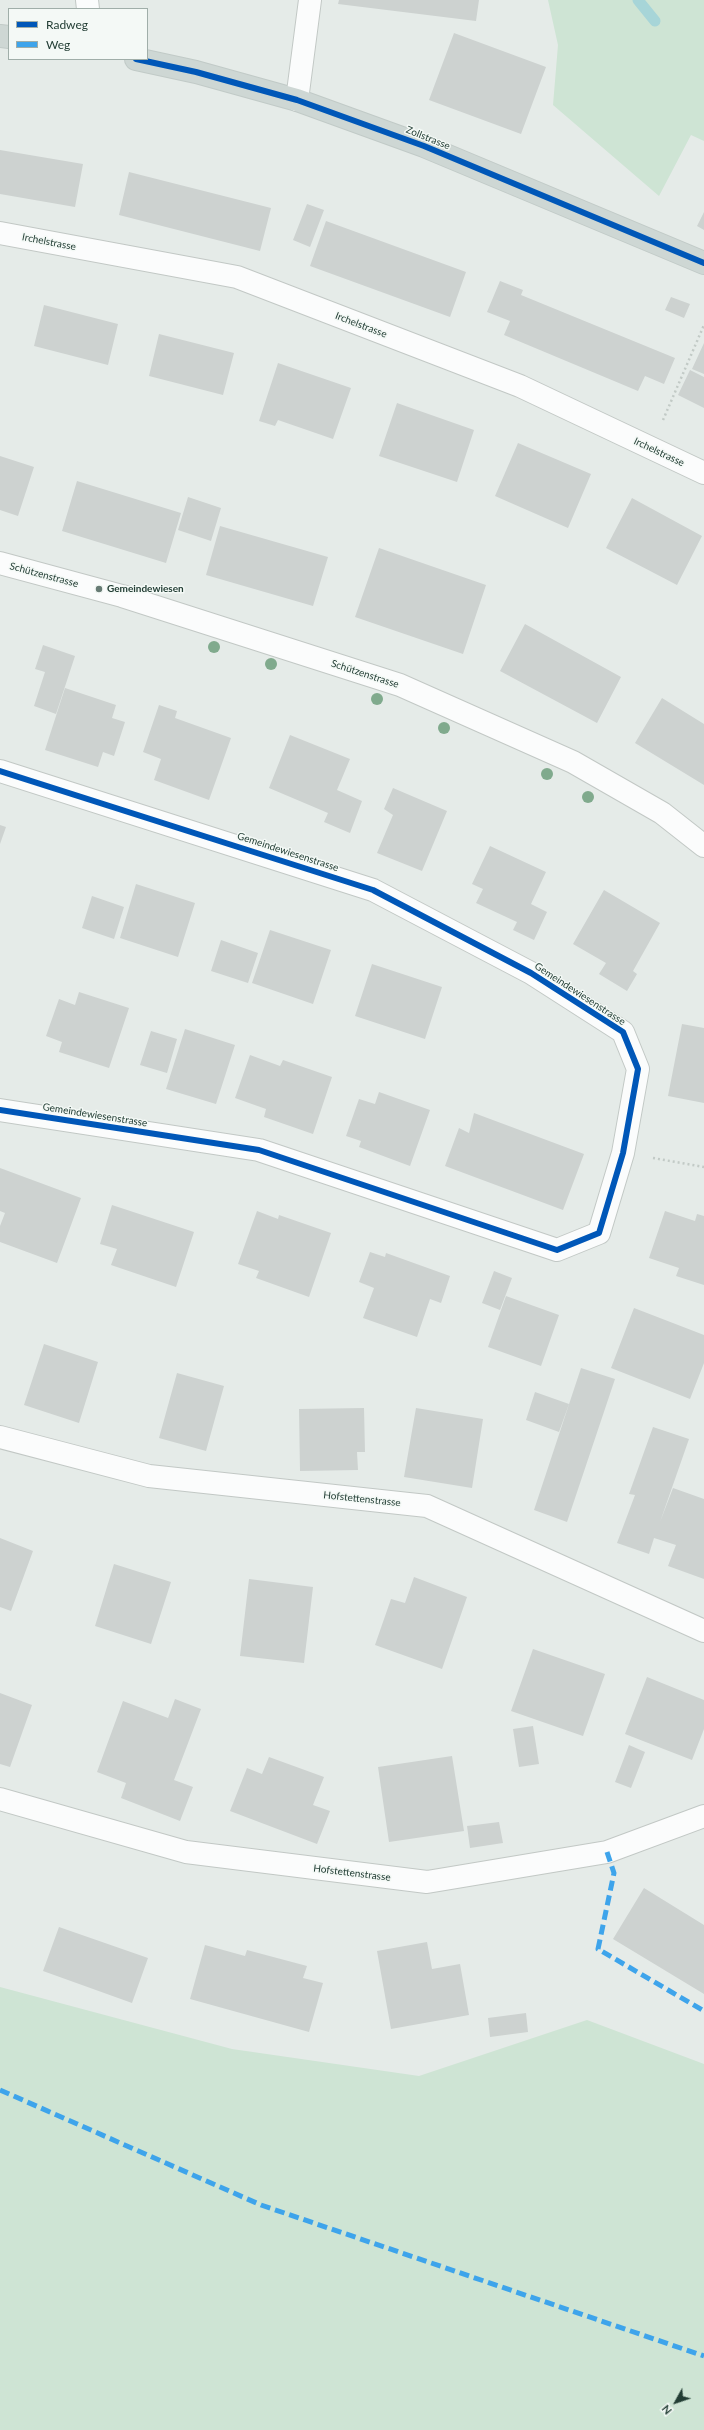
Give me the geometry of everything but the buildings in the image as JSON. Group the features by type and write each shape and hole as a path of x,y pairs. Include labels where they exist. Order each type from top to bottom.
{"main road":[{"name":"Zollstrasse","path":"141,60 196,72 297,100 424,146 704,263"}],"street":[{"path":"297,100 310,0"},
{"name":"Irchelstrasse","path":"0,233 237,278 520,386 704,473"},
{"name":"Schützenstrasse","path":"0,563 122,596 400,685 573,762 662,812 704,846"},
{"name":"Gemeindewiesenstrasse","path":"0,771 373,890 532,973 623,1032 638,1069 623,1153 598,1233 557,1250 259,1150 0,1110"},
{"name":"Hofstettenstrasse","path":"0,1437 149,1476 427,1506 704,1631"},
{"name":"Hofstettenstrasse","path":"0,1799 186,1852 427,1882 607,1852 704,1816"}],"path":[{"path":"651,448 704,325"},
{"path":"623,1153 704,1167"}],"green space":[{"path":"548,0 704,0 704,141 691,135 659,196 553,105 558,45"},
{"path":"0,1987 232,2049 419,2076 587,2020 704,2064 704,2430 0,2430"}],"waterway":[{"path":"638,0 655,21"}],"marked path":[{"path":"607,1852 614,1873 598,1949 704,2011"},
{"path":"0,2090 261,2205 704,2356"}],"cycle path":[{"path":"141,60 196,72 297,100 424,146 704,263"},
{"path":"0,771 373,890 531,973 623,1032 638,1069 623,1153 599,1233 557,1250 259,1150 0,1110"}],"place":[{"name":"Gemeindewiesen","path":"99,589"}]}
